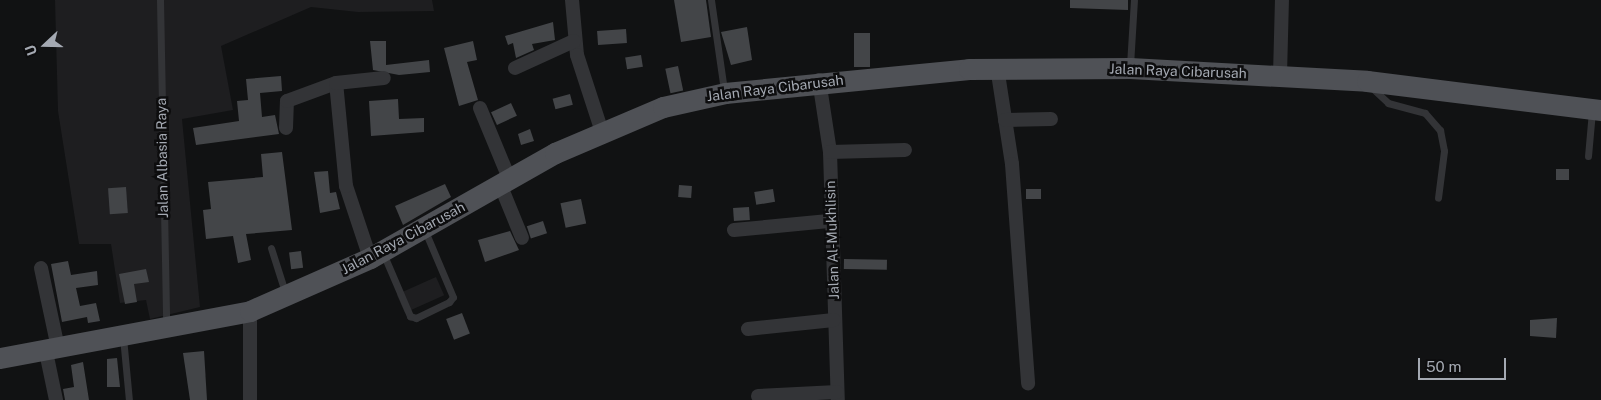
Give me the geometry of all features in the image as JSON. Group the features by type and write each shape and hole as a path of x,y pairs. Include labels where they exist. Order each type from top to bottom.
{"main road":[{"name":"Jalan Raya Cibarusah","path":"0,358 123,337 166,322 250,311 286,297 376,254 504,181 602,132 663,107 725,93 819,80 997,68 1130,68 1280,75 1367,82 1597,109"}],"street":[{"path":"572,0 574,41 602,132"},
{"path":"1280,75 1282,0"},
{"path":"514,68 574,41"},
{"path":"997,68 1005,120 1028,383"},
{"path":"286,128 287,101 336,83 384,78"},
{"name":"Jalan Al-Mukhlisin","path":"819,80 830,152 829,221 838,396"},
{"path":"336,83 346,186 376,254"},
{"path":"480,108 522,238"},
{"path":"1005,120 1051,119"},
{"path":"830,152 906,150"},
{"path":"734,230 829,221"},
{"path":"41,268 52,350 56,400"},
{"path":"250,311 250,400"},
{"path":"748,329 834,320"},
{"path":"758,396 838,396"}],"lane":[{"name":"Jalan Albasia Raya","path":"160,0 166,322"},
{"path":"711,0 725,93"},
{"path":"1130,68 1134,0"},
{"path":"1367,82 1380,98 1425,113 1440,130 1444,151 1438,198"},
{"path":"1588,156 1597,109"},
{"path":"376,254 410,316 416,318 450,302 453,297 423,228"},
{"path":"271,248 286,297"},
{"path":"123,337 129,400"}],"shaded area":[{"path":"55,0 432,0 434,11 358,12 311,7 221,46 233,110 182,119 200,307 150,319 146,300 120,303 111,244 79,244 58,111"},
{"path":"436,277 444,295 405,313 397,294"}],"building":[{"path":"674,0 706,0 711,37 681,42"},
{"path":"1070,0 1128,0 1128,10 1070,8"},
{"path":"553,22 555,40 532,44 534,50 516,58 513,43 508,45 505,36"},
{"path":"747,27 752,60 731,65 721,32"},
{"path":"626,29 627,43 598,45 597,31"},
{"path":"854,33 870,33 870,67 854,67"},
{"path":"370,41 386,41 386,65 429,60 430,72 399,75 373,70"},
{"path":"473,41 477,60 467,62 478,100 459,106 444,48"},
{"path":"641,55 643,67 627,69 625,58"},
{"path":"678,66 683,90 670,93 665,69"},
{"path":"281,76 282,91 260,93 262,117 275,115 279,134 196,145 193,128 239,121 237,101 248,100 246,79"},
{"path":"570,94 573,105 555,109 553,99"},
{"path":"398,99 399,119 424,118 424,132 371,136 369,101"},
{"path":"511,103 517,116 497,125 491,112"},
{"path":"530,129 534,141 521,145 518,134"},
{"path":"282,152 292,230 246,234 251,260 238,263 233,236 206,239 203,210 211,209 208,182 263,177 261,154"},
{"path":"1556,169 1569,169 1569,180 1556,180"},
{"path":"328,171 330,193 336,192 340,209 320,213 314,172"},
{"path":"445,184 451,197 403,225 395,206"},
{"path":"679,185 692,186 691,198 678,197"},
{"path":"126,187 128,213 110,214 108,188"},
{"path":"773,189 775,202 756,205 754,192"},
{"path":"1026,189 1041,189 1041,199 1026,199"},
{"path":"581,199 586,223 566,228 560,203"},
{"path":"749,207 750,220 734,221 733,208"},
{"path":"543,221 547,233 531,239 527,226"},
{"path":"510,231 519,250 485,262 478,240"},
{"path":"301,251 303,268 291,269 289,252"},
{"path":"844,259 887,260 887,270 844,269"},
{"path":"68,261 71,275 97,271 98,285 76,288 80,306 96,303 100,321 88,323 87,317 62,322 51,264"},
{"path":"146,269 149,282 134,284 137,302 125,304 119,274"},
{"path":"462,313 470,334 454,340 446,319"},
{"path":"1557,318 1556,338 1530,336 1530,320"},
{"path":"204,351 207,400 190,400 183,353"},
{"path":"117,358 120,387 107,387 107,359"},
{"path":"83,362 89,400 65,400 63,389 74,387 71,365"}]}
